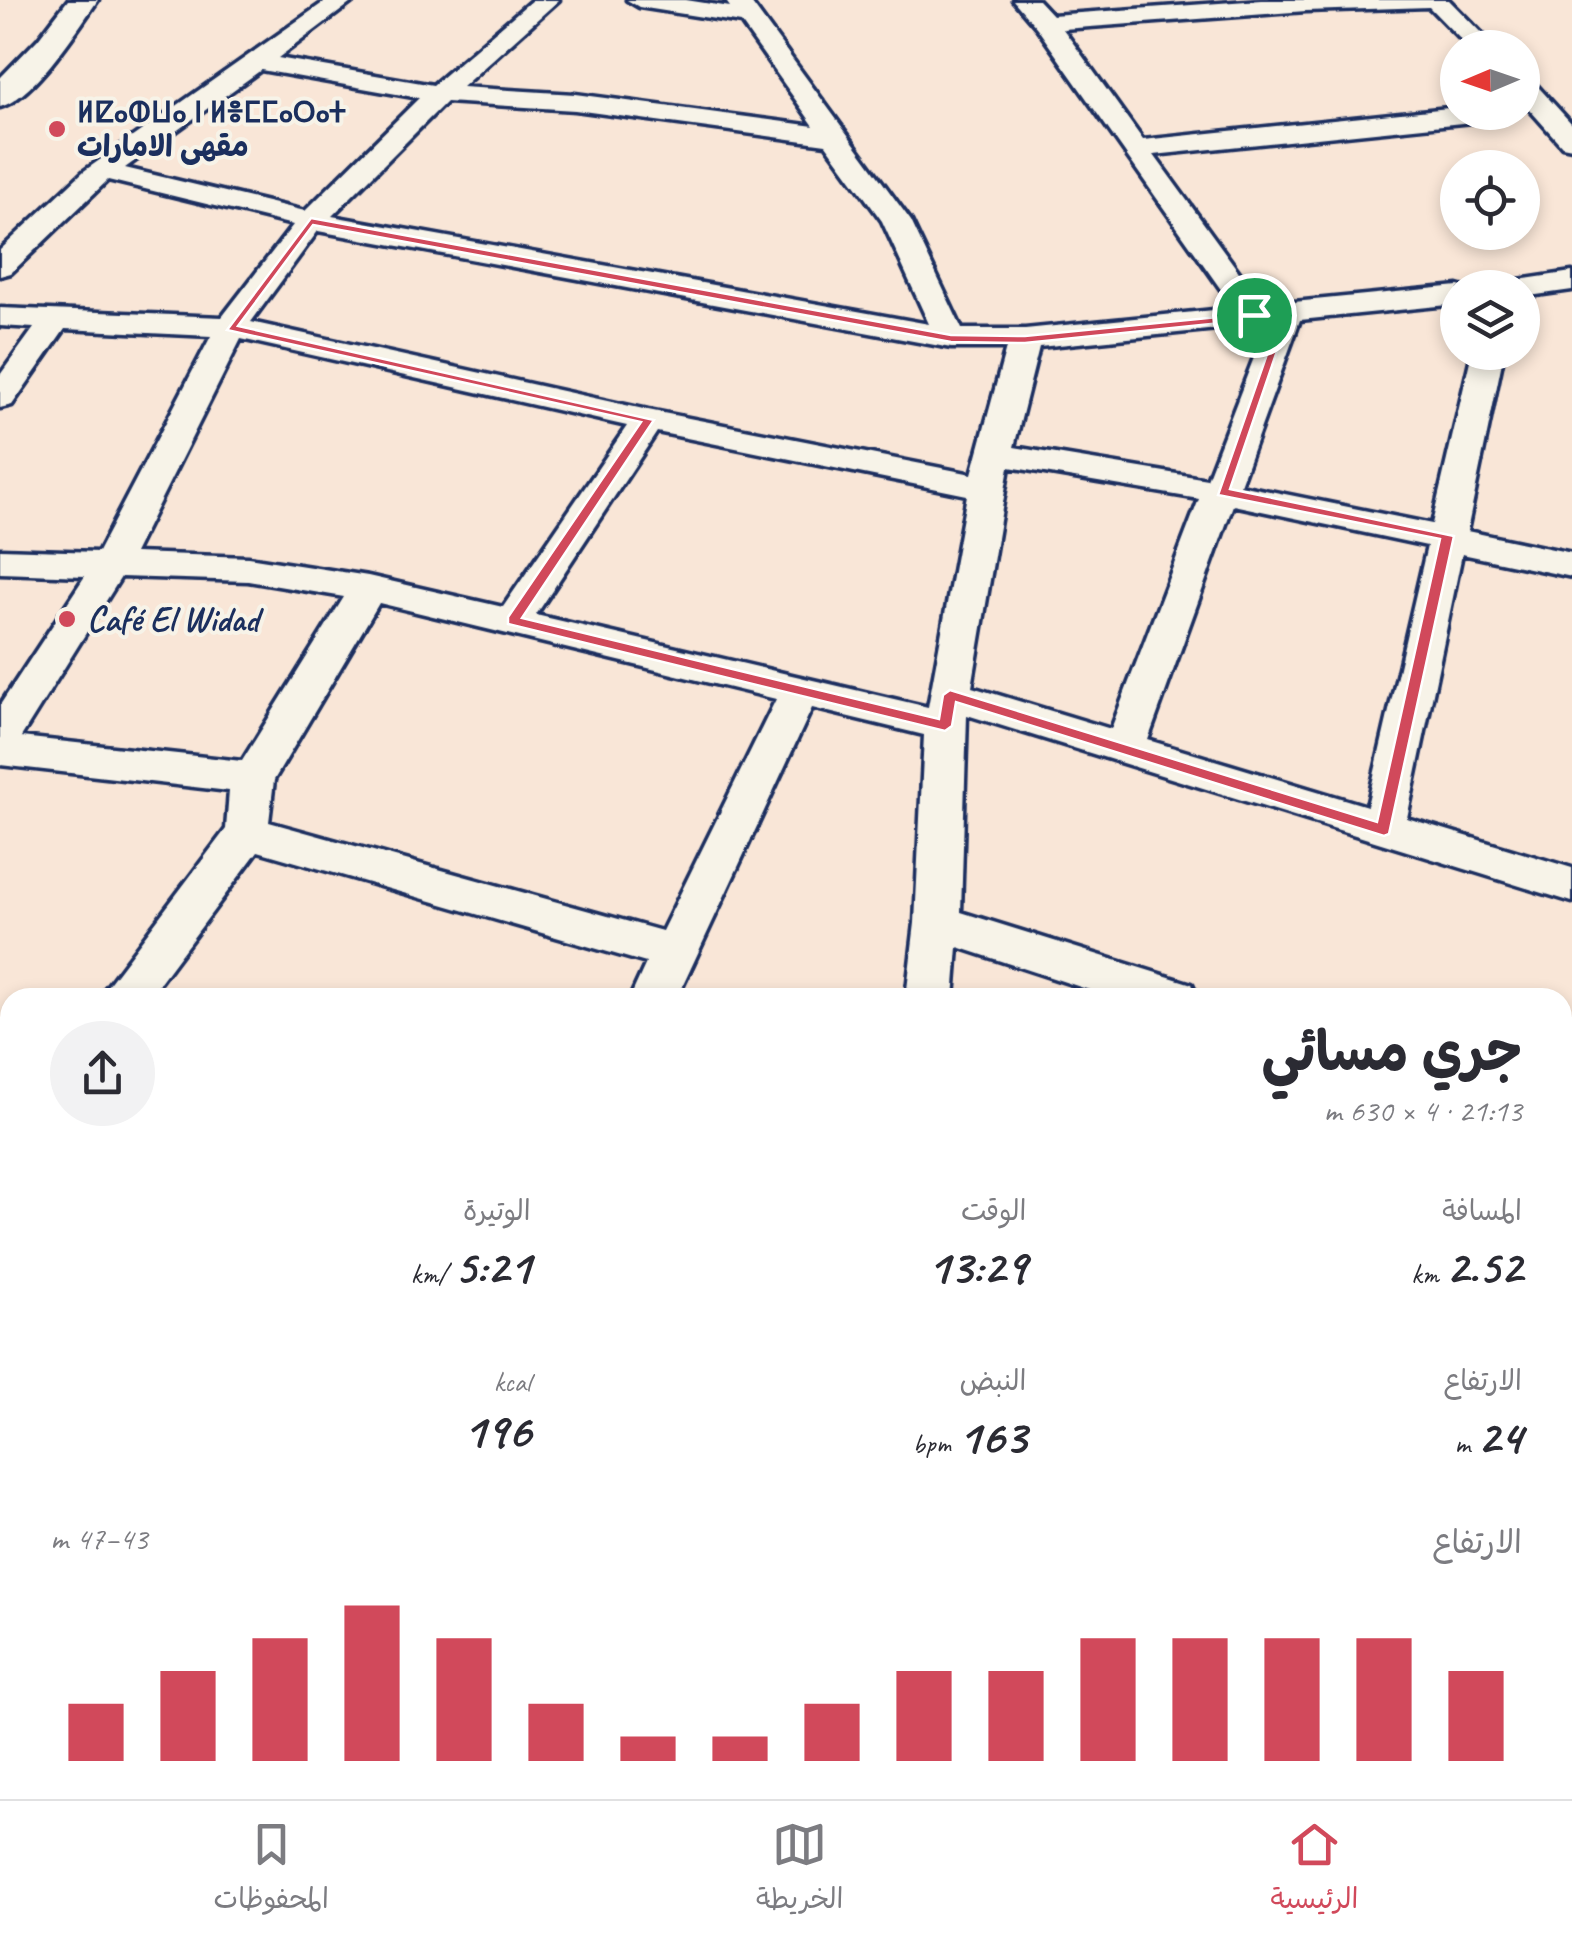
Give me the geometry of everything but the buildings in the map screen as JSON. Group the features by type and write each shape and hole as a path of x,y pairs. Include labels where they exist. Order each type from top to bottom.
{"main road":[{"path":"0,97 49,46 83,0"}],"street":[{"path":"0,267 104,171 343,0"},
{"path":"0,738 109,567 231,328 311,222 439,94 547,0"},
{"path":"639,0 743,9 896,221 951,338"},
{"path":"1025,0 1046,23 1136,149 1271,314"},
{"path":"1046,23 1305,2 1432,0 1464,30"},
{"path":"258,62 439,94 575,102 838,137"},
{"path":"1546,107 1572,140"},
{"path":"1136,149 1440,117"},
{"path":"104,171 311,222 951,338 1025,339 1440,297"},
{"path":"1540,285 1572,281"},
{"path":"1124,748 1222,492 1271,314"},
{"path":"0,317 231,328 648,420 991,471 1222,492 1448,536 1572,565"},
{"path":"0,398 56,320"},
{"path":"931,988 948,710 991,471 1025,339"},
{"path":"1384,830 1484,370"},
{"path":"513,621 648,420"},
{"path":"0,561 248,569 368,588 799,693 948,710 1124,748 1572,885"},
{"path":"129,988 248,832 247,806 253,778 307,696 368,588"},
{"path":"658,988 799,693"},
{"path":"0,750 253,778"},
{"path":"248,832 676,954"},
{"path":"938,923 1143,988"}],"place":[{"name":"ⵍⵇⴰⵀⵡⴰ ⵏ ⵍⴻⵎⵎⴰⵔⴰⵜ مقهى الامارات","path":"57,129"},
{"name":"Café El Widad","path":"67,619"}],"route":[{"path":"311,222 951,338 1025,339 1254,315 1287,313 1222,492 1448,536 1384,830 950,695 945,726 513,621 648,420 231,328 311,222"}]}
